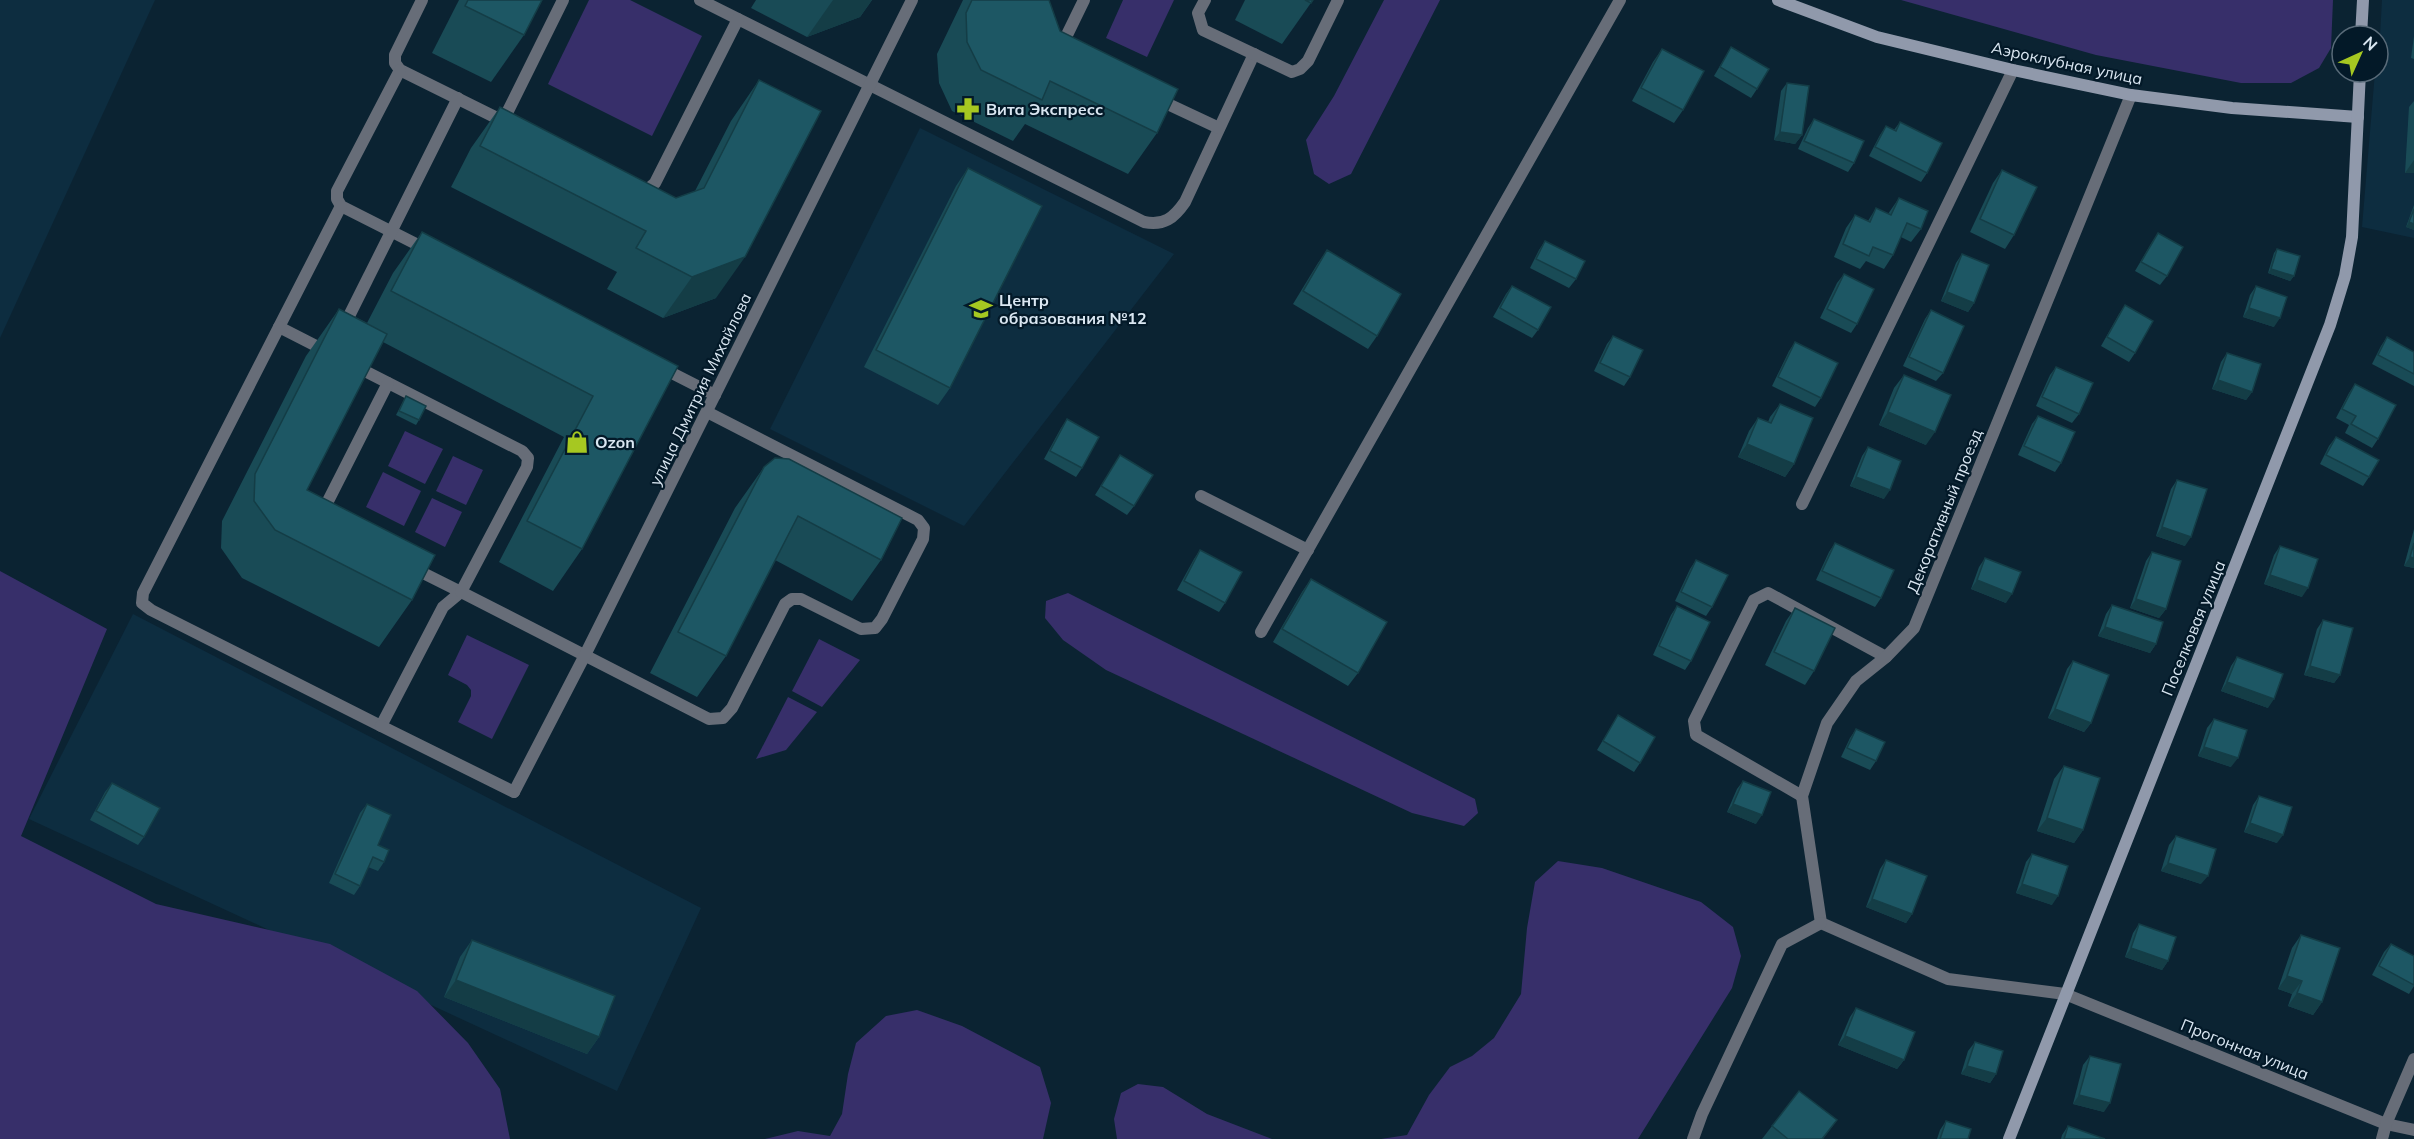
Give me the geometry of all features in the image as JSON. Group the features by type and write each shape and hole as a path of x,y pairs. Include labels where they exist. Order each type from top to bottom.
{"main road":[{"name":"Аэроклубная улица","path":"1778,0 1877,37 2013,70 2132,95 2232,108 2358,117"},
{"path":"2362,24 2363,0"},
{"name":"Поселковая улица","path":"2009,1139 2330,325 2345,276 2352,237 2359,84"}],"street":[{"path":"422,0 395,55 395,63 400,70 508,124 563,0"},
{"path":"700,0 1144,222 1153,224 1171,220 1185,202 1254,54"},
{"name":"улица Дмитрия Михайлова","path":"381,726 514,792 585,655 912,0"},
{"path":"1072,59 1064,52 1064,41 1084,0"},
{"path":"1205,0 1198,13 1203,30 1292,72 1300,69 1308,61 1338,0"},
{"path":"1261,632 1620,0"},
{"path":"629,183 640,189 648,189 655,183 738,19"},
{"path":"400,70 337,191 337,199 342,206 444,258"},
{"path":"1802,504 2013,70"},
{"path":"1146,94 1219,128"},
{"name":"Декоративный проезд","path":"1821,923 1802,796 1827,723 1856,681 1886,657 1914,628 2132,95"},
{"path":"330,353 458,98"},
{"path":"279,327 522,451 528,458 527,467 461,592 443,607 381,726 151,610 142,603 142,593 279,327 342,206"},
{"path":"646,360 715,395"},
{"path":"332,526 324,517 324,509 388,383"},
{"path":"396,559 709,719 723,718 732,708 785,604 792,598 801,599 861,629 874,628 882,619 923,539 924,528 918,520 707,412"},
{"path":"1201,496 1308,550"},
{"path":"1802,796 1696,735 1694,721 1754,600 1768,593 1886,657"},
{"path":"1693,1139 1702,1114 1782,944 1821,923"},
{"name":"Прогонная улица","path":"1821,923 1948,979 2065,993 2386,1124 2414,1130"},
{"path":"2382,1139 2386,1124 2414,1059"}],"shaded area":[{"path":"0,0 155,0 0,338"},
{"path":"589,0 630,0 702,36 652,136 548,84"},
{"path":"1123,0 1174,0 1147,57 1106,38"},
{"path":"1384,0 1440,0 1351,174 1329,184 1314,174 1306,140 1334,96"},
{"path":"1901,0 2333,0 2330,50 2319,68 2291,83 2241,83 2096,55"},
{"path":"2382,0 2414,0 2414,238 2362,227 2374,84 2390,84 2390,24 2381,24"},
{"name":"Центр образования №12","path":"920,128 1174,254 964,526 770,429"},
{"path":"405,431 443,449 425,484 388,466"},
{"path":"453,456 483,470 466,505 436,491"},
{"path":"383,472 421,491 404,526 366,507"},
{"path":"432,498 462,512 445,547 415,532"},
{"path":"0,571 107,629 21,836 156,904 330,944 417,991 468,1043 500,1089 510,1139 0,1139"},
{"path":"1068,593 1475,799 1478,813 1464,826 1412,813 1106,670 1063,640 1045,618 1046,601"},
{"path":"133,614 701,908 617,1091 29,819"},
{"path":"467,635 529,665 492,739 458,722 471,696 471,690 467,685 448,675"},
{"path":"819,639 860,660 822,707 792,691"},
{"path":"788,697 817,712 786,750 756,759"},
{"path":"1558,861 1602,868 1701,902 1733,927 1741,956 1732,988 1638,1139 1381,1139 1407,1135 1429,1095 1450,1067 1472,1056 1494,1038 1521,994 1527,928 1535,882"},
{"path":"917,1010 962,1026 1040,1067 1051,1103 1043,1139 765,1139 798,1131 830,1136 842,1114 848,1074 856,1043 886,1016"},
{"path":"1138,1084 1163,1087 1207,1114 1272,1139 1117,1139 1114,1119 1121,1093"}],"building":[{"path":"468,0 542,0 524,35 465,6"},
{"path":"972,0 1049,0 1060,31 1178,89 1157,133 1050,81 1042,100 981,70 967,42 966,13"},
{"path":"1731,47 1769,69 1757,89 1720,67"},
{"path":"1662,49 1704,71 1683,110 1641,88"},
{"path":"759,80 821,111 745,257 692,277 636,248 646,231 480,146 500,107 676,198 704,188"},
{"path":"1787,83 1809,86 1802,135 1780,132"},
{"path":"1814,119 1864,141 1854,163 1804,141"},
{"path":"1900,122 1942,143 1927,173 1875,147 1886,126 1896,131"},
{"path":"968,168 1042,206 950,388 876,350"},
{"path":"2002,170 2037,187 2014,235 1980,219"},
{"path":"1899,198 1928,211 1921,229 1907,223 1893,255 1873,247 1869,256 1843,244 1855,215 1870,222 1876,208 1891,215"},
{"path":"2414,209 2414,224 2409,222"},
{"path":"422,232 678,366 582,549 527,521 593,396 391,291"},
{"path":"2158,233 2183,247 2167,276 2141,262"},
{"path":"1545,241 1585,261 1576,279 1536,259"},
{"path":"2277,249 2300,256 2294,276 2271,269"},
{"path":"1327,250 1401,294 1377,336 1303,291"},
{"path":"1962,254 1989,265 1974,303 1947,292"},
{"path":"1844,274 1874,289 1857,324 1827,309"},
{"path":"1512,286 1551,307 1538,330 1500,308"},
{"path":"2256,286 2287,297 2280,318 2249,308"},
{"path":"2125,305 2153,321 2135,353 2107,337"},
{"path":"339,309 387,334 307,490 435,555 412,600 275,530 254,501 255,474"},
{"path":"1931,310 1964,326 1943,373 1909,357"},
{"path":"1613,336 1643,350 1630,377 1600,363"},
{"path":"2387,337 2414,352 2414,374 2378,355"},
{"path":"1795,342 1838,363 1821,398 1778,377"},
{"path":"2227,353 2261,364 2252,392 2218,380"},
{"path":"2056,367 2093,383 2079,414 2042,397"},
{"path":"1904,375 1951,395 1935,432 1888,412"},
{"path":"2355,384 2396,405 2378,439 2351,424 2356,416 2342,409"},
{"path":"406,396 426,406 419,420 399,411"},
{"path":"1780,404 1813,418 1794,464 1747,444 1758,418 1771,423"},
{"path":"2038,416 2075,432 2061,463 2024,446"},
{"path":"1067,419 1099,437 1082,468 1050,451"},
{"path":"2336,437 2379,460 2369,477 2326,455"},
{"path":"1868,447 1901,461 1890,490 1856,477"},
{"path":"1120,455 1153,475 1134,506 1101,486"},
{"path":"775,458 789,459 902,518 881,560 798,516 726,656 678,632 764,467"},
{"path":"2177,480 2207,489 2191,537 2162,527"},
{"path":"1835,543 1894,570 1881,598 1822,571"},
{"path":"2414,543 2414,558 2410,557"},
{"path":"2280,546 2318,559 2308,588 2270,575"},
{"path":"1200,550 1242,572 1225,603 1184,581"},
{"path":"2152,552 2181,561 2166,609 2136,599"},
{"path":"1985,558 2021,572 2012,594 1977,580"},
{"path":"1696,560 1728,575 1712,607 1681,592"},
{"path":"1311,579 1387,622 1358,673 1282,629"},
{"path":"2112,605 2163,622 2156,644 2105,627"},
{"path":"1677,606 1710,622 1691,661 1659,646"},
{"path":"1795,608 1835,628 1814,671 1774,652"},
{"path":"2323,620 2353,628 2340,675 2310,666"},
{"path":"2237,657 2283,674 2274,699 2227,682"},
{"path":"2073,661 2109,675 2091,723 2055,709"},
{"path":"1618,715 1655,737 1640,763 1603,741"},
{"path":"2214,719 2247,730 2238,758 2204,747"},
{"path":"1856,729 1885,742 1876,761 1847,748"},
{"path":"2064,766 2100,778 2083,830 2047,818"},
{"path":"1743,781 1771,792 1762,815 1733,804"},
{"path":"112,783 160,808 144,837 96,811"},
{"path":"2259,796 2292,807 2283,835 2250,823"},
{"path":"367,804 391,815 378,845 389,850 384,862 373,857 360,886 335,874"},
{"path":"2176,836 2216,849 2208,876 2168,863"},
{"path":"2032,854 2068,866 2058,896 2022,884"},
{"path":"1886,860 1927,876 1912,914 1872,899"},
{"path":"2139,924 2176,937 2168,961 2131,948"},
{"path":"2301,935 2340,948 2322,1002 2297,993 2302,981 2287,976"},
{"path":"472,940 615,996 599,1037 456,980"},
{"path":"2391,944 2414,956 2414,985 2379,966"},
{"path":"1856,1008 1915,1032 1904,1060 1845,1036"},
{"path":"1975,1042 2003,1051 1996,1074 1967,1066"},
{"path":"2090,1056 2121,1064 2110,1103 2079,1095"},
{"path":"1799,1091 1837,1120 1822,1139 1788,1139 1772,1126"},
{"path":"1946,1121 1971,1129 1968,1139 1940,1139"},
{"path":"2068,1126 2105,1139 2064,1139"}],"place":[{"name":"Вита Экспресс","path":"968,109"},
{"name":"Центр образования №12","path":"981,309"},
{"name":"Ozon","path":"577,442"}]}
